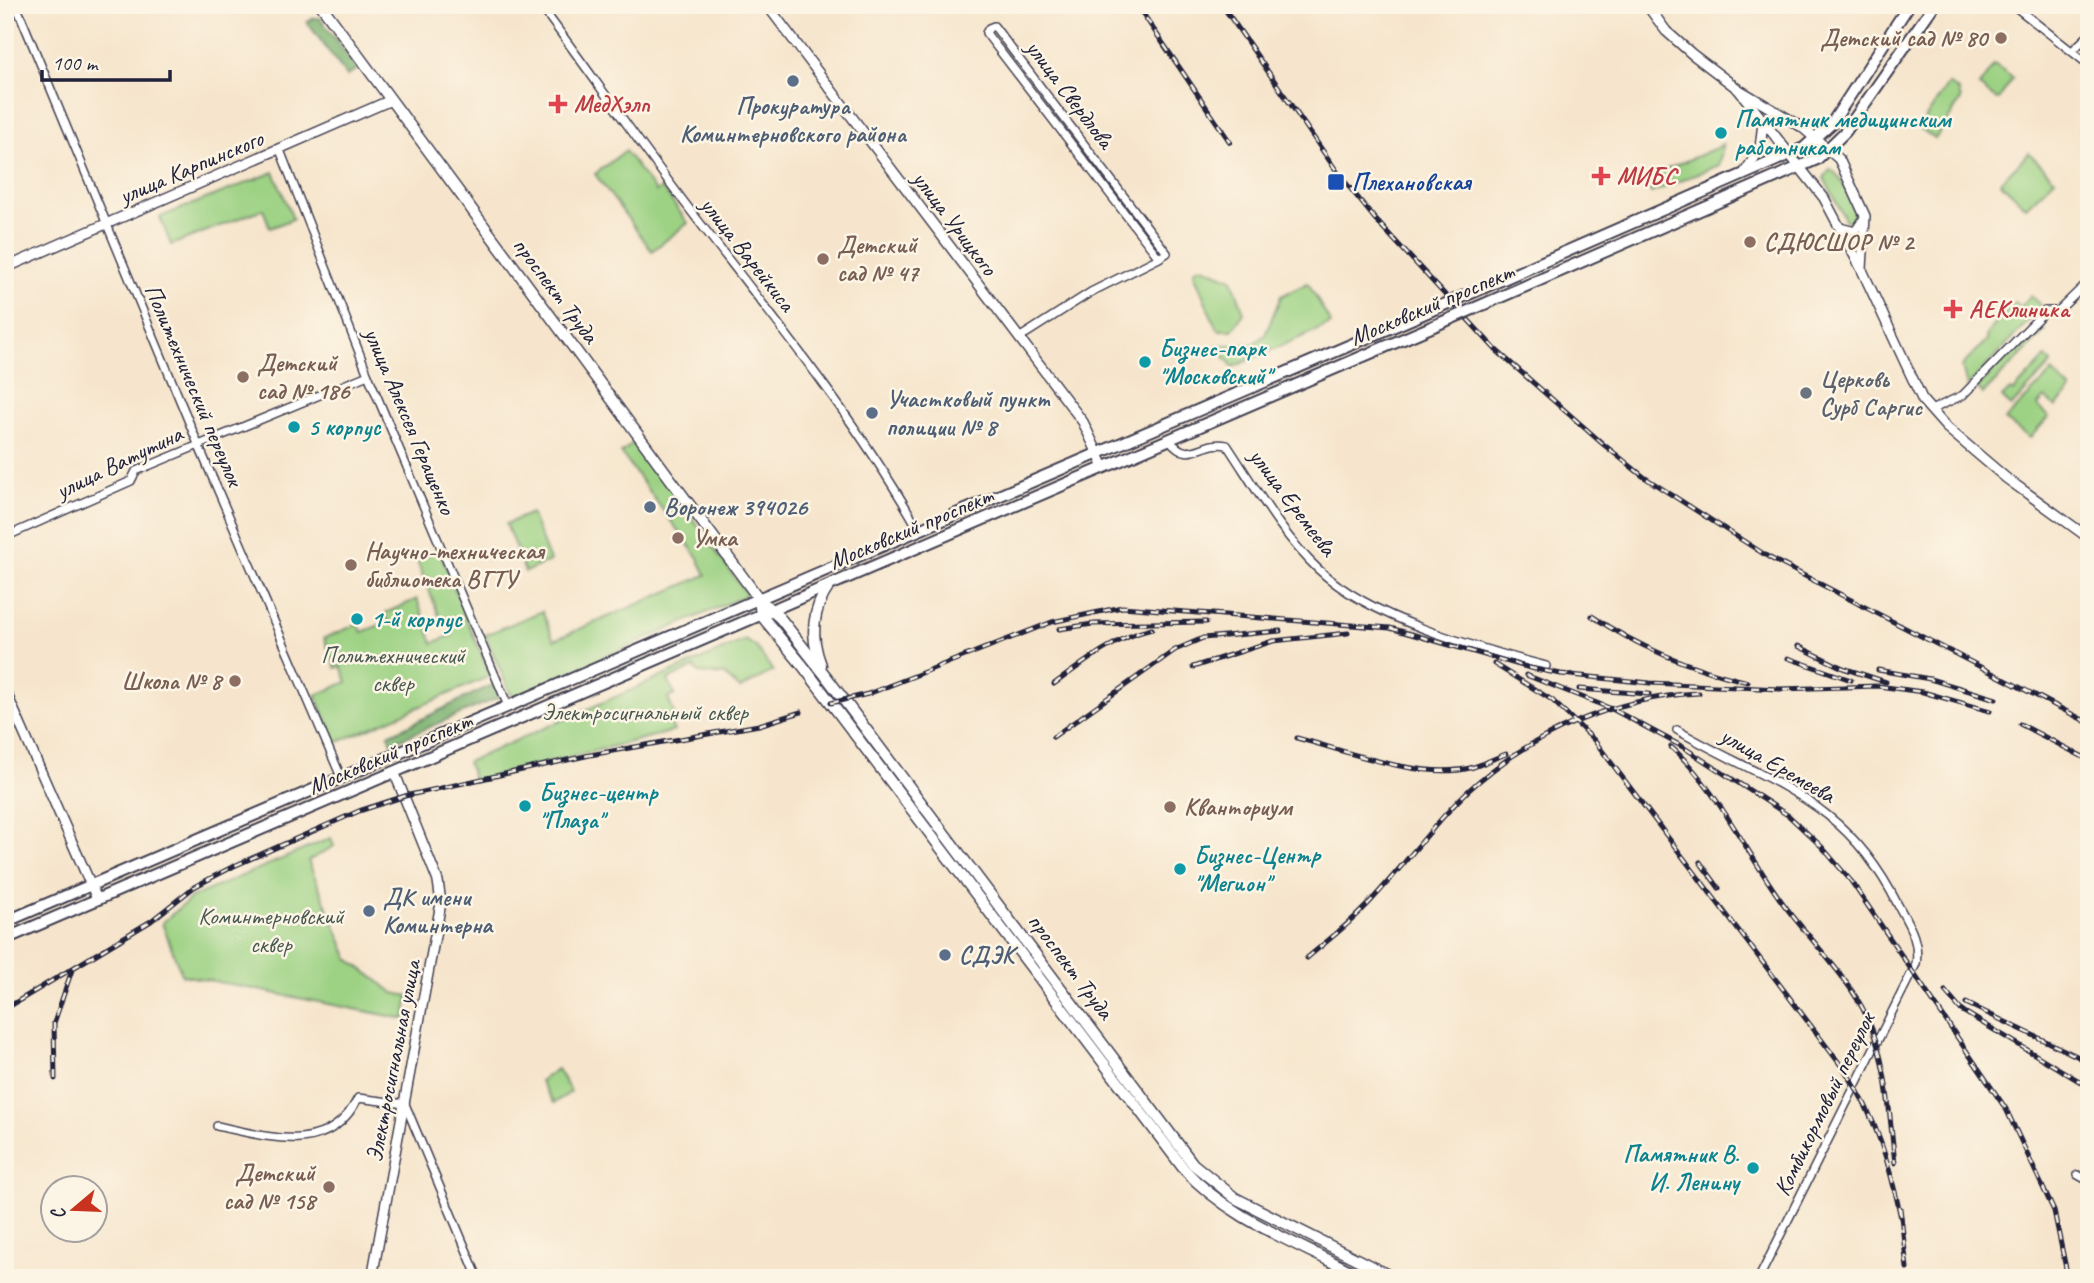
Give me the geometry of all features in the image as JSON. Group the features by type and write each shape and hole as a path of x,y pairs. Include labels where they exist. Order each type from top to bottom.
{"main road":[{"name":"проспект Труда","path":"321,5 758,599 772,611 825,675 1199,1186 1236,1213 1363,1278"},
{"name":"Московский проспект","path":"5,922 1788,156 1816,138 1832,123 1909,5"},
{"name":"Московский проспект","path":"5,939 395,774 1799,168 1829,149 1845,132 1934,5"},
{"path":"825,675 816,652 814,619 829,586"},
{"path":"758,599 761,615"},
{"name":"проспект Труда","path":"761,615 1125,1082 1193,1164 1235,1198 1394,1278"}],"street":[{"name":"Политехнический переулок","path":"16,5 198,444 341,777"},
{"name":"улица Варейкиса","path":"540,5 633,136 839,405 882,467 919,530"},
{"name":"улица Урицкого","path":"767,5 1083,422 1104,467"},
{"path":"1647,5 1678,43 1738,89 1782,114 1816,138 1843,166 1865,216 1862,270"},
{"path":"2013,5 2089,65"},
{"name":"улица Свердлова","path":"994,26 1167,253 1159,258 986,33 989,28 994,26"},
{"path":"2073,50 2089,35"},
{"path":"1738,89 1788,156 1820,192 1862,270 1910,374 1931,410 1946,427 2006,478 2089,538"},
{"name":"улица Карпинского","path":"5,268 391,100"},
{"path":"1763,122 1782,114"},
{"path":"1740,178 1760,149 1763,122"},
{"name":"улица Алексея Геращенко","path":"280,150 368,375 508,706"},
{"path":"1840,227 1855,231 1865,216"},
{"path":"1019,338 1091,292 1159,258"},
{"path":"1931,410 1963,395 2045,312 2058,311 2089,281"},
{"name":"улица Ватутина","path":"5,537 131,481 136,471 368,375"},
{"name":"улица Еремеева","path":"1169,439 1183,452 1192,452 1217,443 1227,445 1261,499 1316,567 1371,606 1390,616 1546,666"},
{"path":"5,690 97,899"},
{"name":"улица Еремеева","path":"1677,730 1812,803 1849,832 1878,870 1919,947"},
{"name":"Электросигнальная улица","path":"372,1278 442,903 438,881 395,774"},
{"name":"Комбикормовый переулок","path":"1759,1278 1916,964 1919,947"},
{"path":"217,1126 291,1139 317,1137 337,1127 351,1112 358,1098 405,1104 478,1278"},
{"path":"2078,1175 2089,1181"}],"green space":[{"path":"320,18 357,69 347,76 307,22"},
{"path":"1994,65 2013,78 1998,100 1979,86"},
{"path":"1948,84 1959,91 1961,100 1935,139 1919,128"},
{"path":"1723,145 1719,165 1651,193 1644,179"},
{"path":"625,151 656,192 662,188 688,223 652,251 595,174"},
{"path":"2029,153 2055,179 2026,207 2000,182"},
{"path":"1830,169 1848,194 1854,219 1852,224 1846,221 1824,178"},
{"path":"274,172 293,219 270,228 263,209 171,245 160,217"},
{"path":"1201,266 1232,279 1244,313 1232,330 1219,330 1215,325 1194,273 1194,270"},
{"path":"1308,283 1331,324 1233,367 1216,346 1253,344 1265,335 1281,296"},
{"path":"2030,296 2042,306 1967,387 1962,366 1987,340 1986,335 2015,302 2021,307"},
{"path":"2039,325 2045,331 1983,394 1977,388"},
{"path":"2046,357 2052,363 2011,407 2002,398 2010,390 2013,392"},
{"path":"2052,372 2071,390 2056,407 2045,398 2037,406 2049,417 2030,438 2005,420"},
{"path":"637,440 747,595 512,697 485,635 542,611 554,640 706,575 698,558 621,453"},
{"path":"531,513 550,561 525,572 506,524"},
{"name":"Политехнический сквер","path":"439,550 490,676 336,743 316,695 347,682 341,666 336,668 324,638 358,624 362,632 388,622 385,613 417,599 433,643 453,635 446,618 441,620 418,564 418,559"},
{"name":"Электросигнальный сквер","path":"745,640 755,646 773,671 740,689 725,675 699,673 694,667 668,680 675,695 668,698 677,721 671,724 674,731 474,781 467,762"},
{"path":"495,684 500,697 392,743 388,735"},
{"name":"Коминтерновский сквер","path":"331,838 334,846 308,861 349,959 394,993 409,996 405,1019 182,975 162,923 192,897"},
{"path":"557,1069 571,1092 554,1103 540,1081"}],"railway":[{"path":"1137,5 1230,142"},
{"path":"1222,5 1338,173 1375,219 1496,350 1603,444 1644,477 1770,558 2089,723"},
{"path":"831,703 868,694 1052,622 1122,607 1390,628 1530,668 1561,674 1650,683 1780,689 1878,686 1923,692 1990,711"},
{"path":"1592,616 1628,638 1667,656 1748,682"},
{"path":"1059,629 1093,624 1206,622"},
{"path":"1054,684 1112,645 1152,629"},
{"path":"1053,737 1175,650 1203,638 1280,631"},
{"path":"1193,667 1273,641 1348,633"},
{"path":"1798,646 1843,668 1886,682"},
{"path":"1788,658 1851,680"},
{"path":"1494,664 1552,700 1594,740 1846,1072 1866,1106 1881,1142 1901,1218"},
{"path":"1878,670 1930,679 1996,699"},
{"path":"1526,675 1612,709 1683,747 1789,816 1822,847 1851,881 2006,1109 2054,1211 2068,1278"},
{"path":"1579,689 1649,694"},
{"path":"1307,958 1366,906 1469,790 1519,752 1576,722 1606,711 1637,702 1699,693"},
{"path":"5,1009 151,921 194,887 234,866 359,811 405,796 590,755 759,725 801,712"},
{"path":"2020,724 2089,760"},
{"path":"1297,738 1383,762 1429,770 1470,768 1506,754"},
{"path":"1671,747 1703,782 1785,906 1859,1002 1874,1034 1884,1070 1895,1163"},
{"path":"1700,862 1719,888"},
{"path":"55,1079 54,1023 72,970"},
{"path":"1945,991 1961,1010 2089,1087"},
{"path":"1966,1003 2089,1062"},
{"path":"1900,1208 1907,1268"}],"place":[{"name":"Детский сад № 80","path":"2001,38"},
{"name":"Прокуратура Коминтерновского района","path":"793,81"},
{"name":"МедХэлп","path":"558,104"},
{"name":"Памятник медицинским работникам","path":"1721,133"},
{"name":"МИБС","path":"1601,176"},
{"name":"Плехановская","path":"1336,182"},
{"name":"СДЮСШОР № 2","path":"1750,242"},
{"name":"Детский сад № 47","path":"823,259"},
{"name":"АЕКлиника","path":"1953,309"},
{"name":"Бизнес-парк \"Московский\"","path":"1145,362"},
{"name":"Детский сад № 186","path":"243,377"},
{"name":"Церковь Сурб Саргис","path":"1806,393"},
{"name":"Участковый пункт полиции № 8","path":"872,413"},
{"name":"5 корпус","path":"294,427"},
{"name":"Воронеж 394026","path":"650,507"},
{"name":"Умка","path":"678,538"},
{"name":"Научно-техническая библиотека ВГТУ","path":"351,565"},
{"name":"1-й корпус","path":"357,619"},
{"name":"Школа № 8","path":"235,681"},
{"name":"Бизнес-центр \"Плаза\"","path":"525,806"},
{"name":"Кванториум","path":"1170,807"},
{"name":"Бизнес-Центр \"Мегион\"","path":"1180,869"},
{"name":"ДК имени Коминтерна","path":"369,911"},
{"name":"СДЭК","path":"945,955"},
{"name":"Памятник В. И. Ленину","path":"1753,1168"},
{"name":"Детский сад № 158","path":"329,1187"}]}
